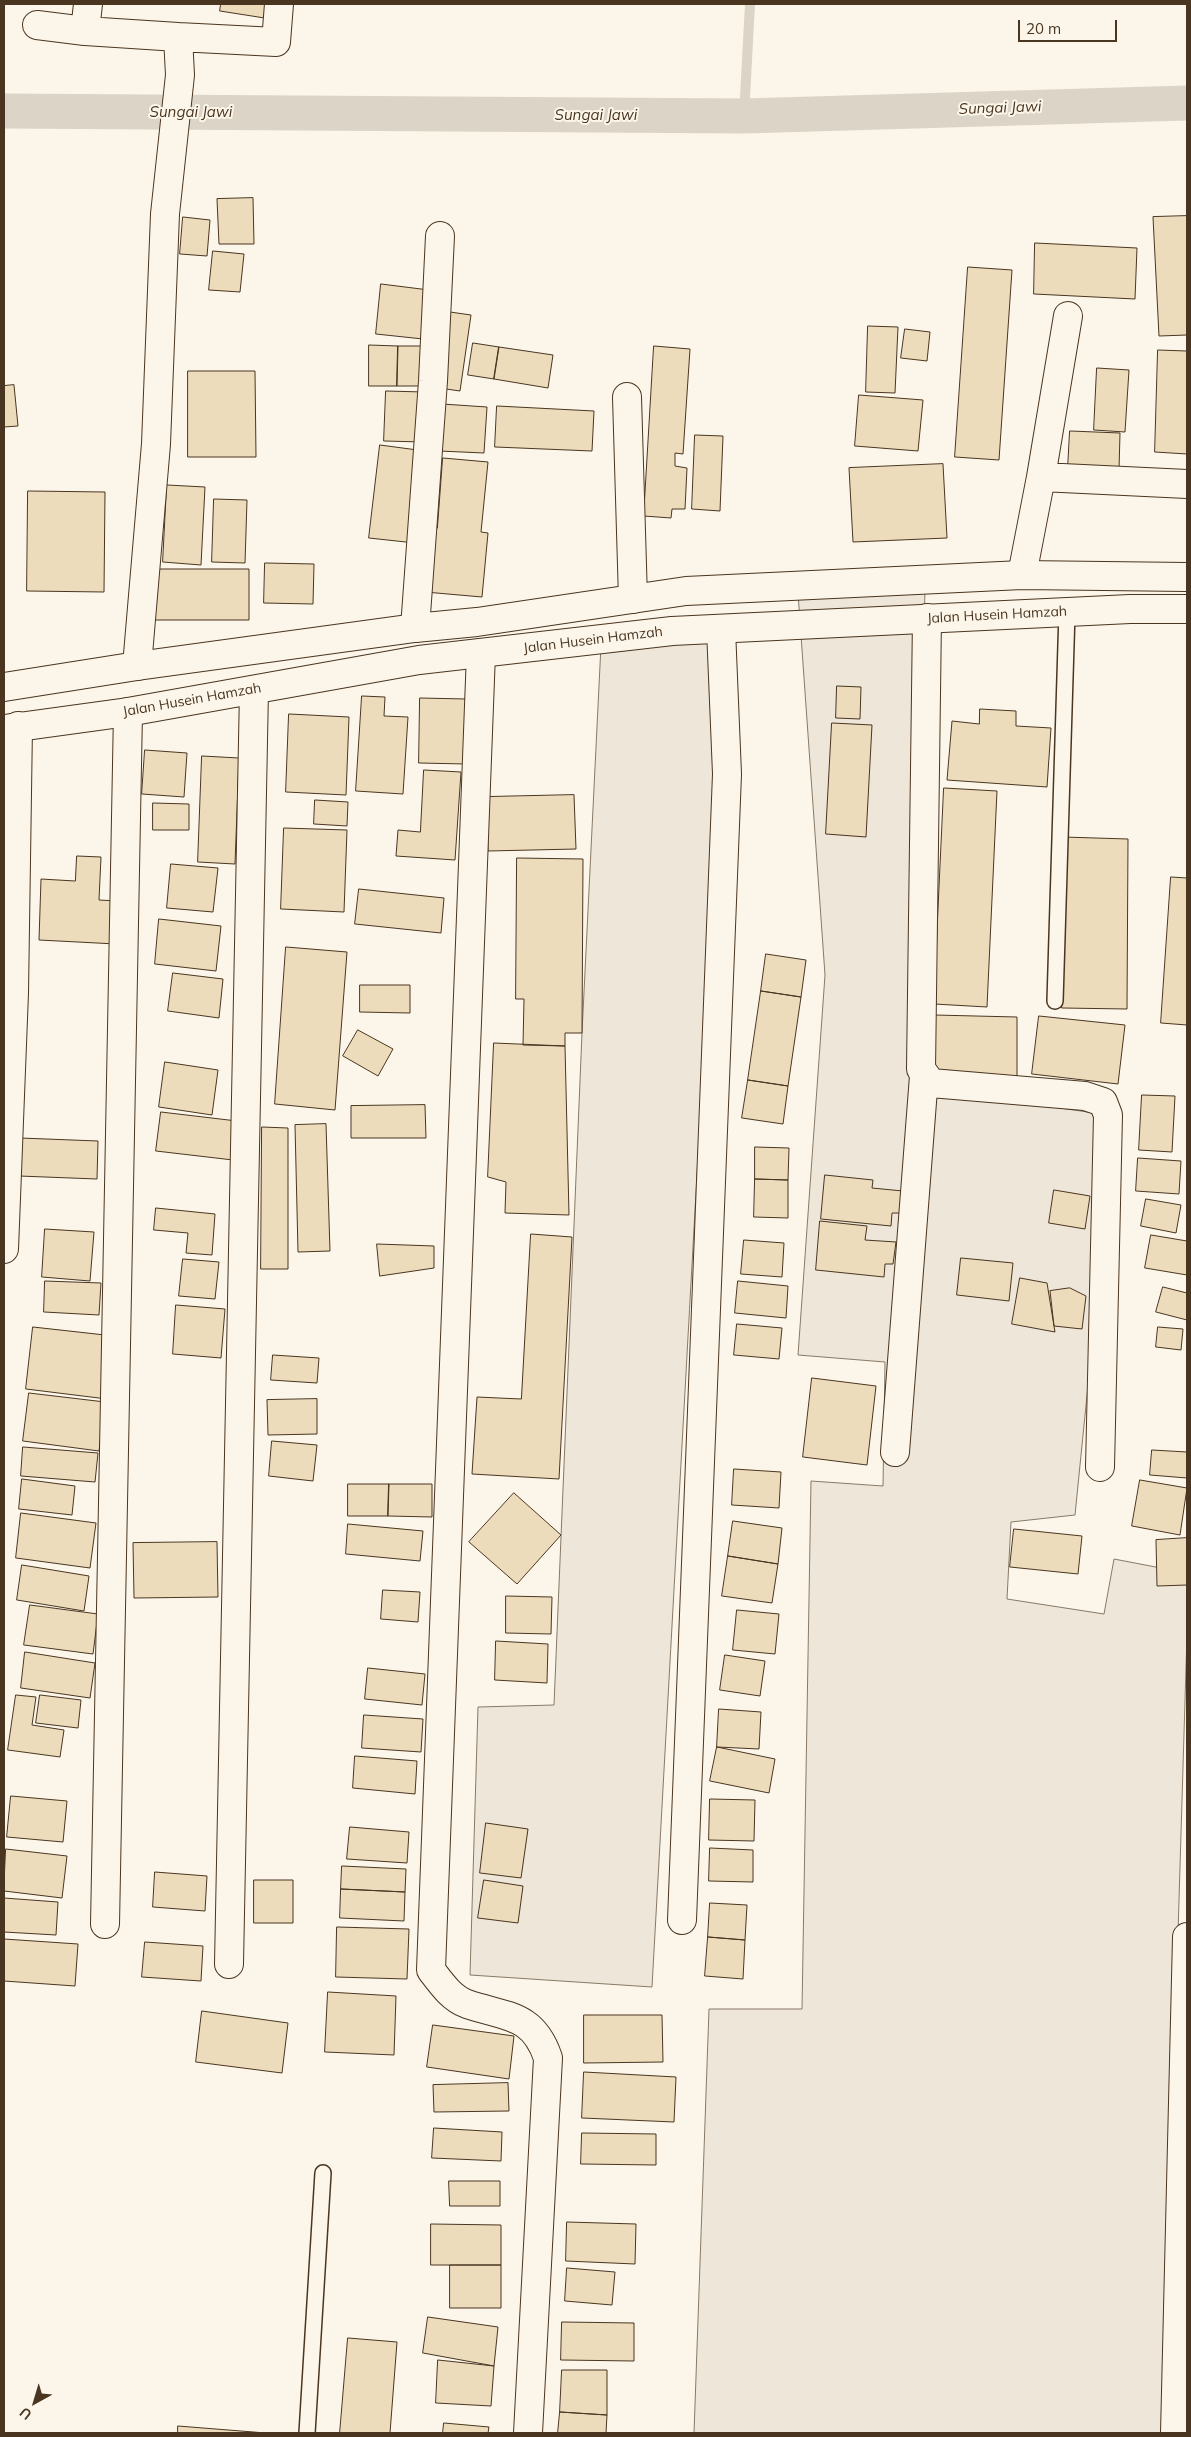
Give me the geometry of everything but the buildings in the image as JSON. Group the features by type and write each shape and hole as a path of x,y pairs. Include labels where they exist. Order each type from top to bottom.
{"street":[{"path":"85,31 88,4"},
{"path":"37,25 85,31 276,42 279,4"},
{"path":"138,666 156,444 165,214 180,75 178,37"},
{"path":"415,628 433,381 440,236"},
{"path":"1022,576 1042,477 1068,316"},
{"path":"627,397 633,599"},
{"path":"1042,477 1187,484"},
{"path":"4,687 138,666 415,628 477,622 686,591 1022,576 1187,578"},
{"path":"926,580 921,1069 924,1076 931,1083 1084,1096 1103,1102 1108,1116 1100,1467"},
{"name":"Jalan Husein Hamzah","path":"11,728 128,712 419,660 672,631 1130,609 1187,609"},
{"path":"682,1920 727,774 721,629"},
{"path":"481,653 431,1970 447,1991 466,2003 491,2009 526,2024 543,2044 548,2058 528,2433"},
{"path":"229,1964 254,690"},
{"path":"105,1924 128,712"},
{"path":"4,1248 6,1124 14,993 11,728"},
{"path":"895,1452 924,1076"},
{"path":"1175,2433 1187,1938"}],"lane":[{"path":"1055,1001 1067,612"},
{"path":"306,2433 323,2173"}],"shaded area":[{"path":"925,587 916,1087 1108,1115 1103,1236 1075,1515 1011,1522 1007,1599 1104,1614 1114,1559 1187,1573 1187,1634 1163,2433 694,2433 709,2009 802,2009 811,1481 883,1486 885,1362 798,1355 825,975 798,593"},
{"path":"727,633 652,1987 470,1975 478,1707 554,1705 582,1033 601,645"}],"waterway":[{"path":"744,116 750,4"},
{"name":"Sungai Jawi","path":"4,111 744,116 1187,103"}]}
